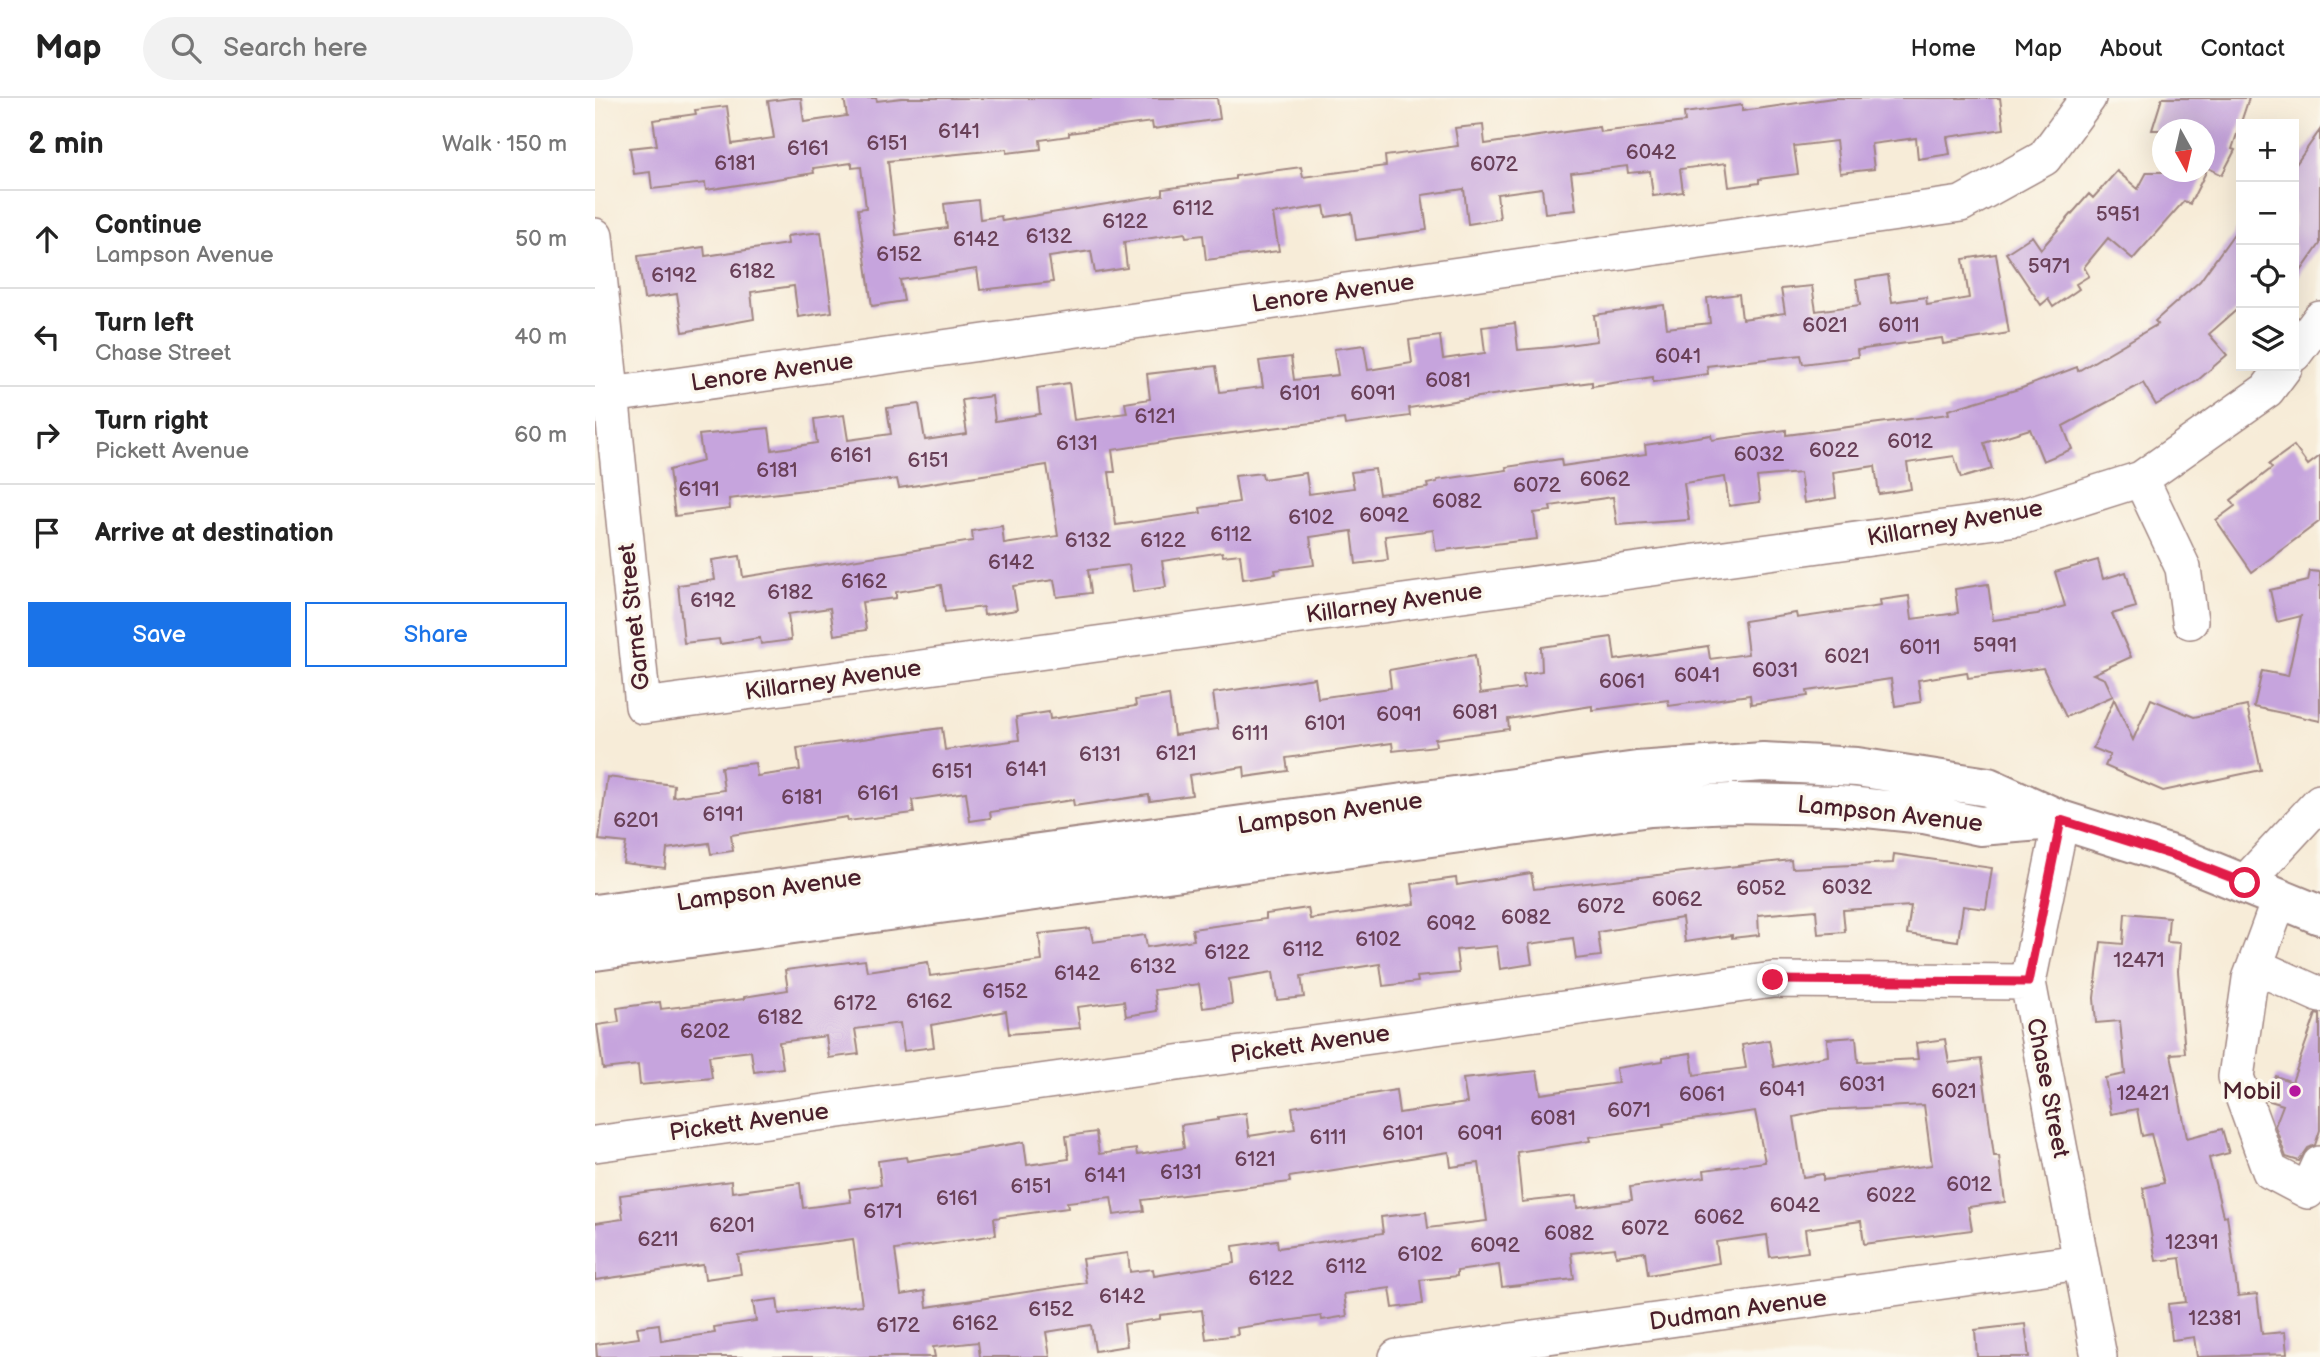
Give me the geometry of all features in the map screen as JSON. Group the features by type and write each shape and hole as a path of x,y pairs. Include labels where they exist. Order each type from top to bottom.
{"main road":[{"name":"Lampson Avenue","path":"595,914 1637,771 1751,763 1857,767 1987,787 2061,820 2178,857 2320,915"},
{"name":"Lampson Avenue","path":"595,951 1650,807 1732,803 1838,804 1924,814 1980,826 2061,820"}],"street":[{"name":"Lenore Avenue","path":"611,395 1961,204 2044,158 2088,98"},
{"name":"Garnet Street","path":"595,236 643,706"},
{"path":"2299,347 2320,319"},
{"name":"Killarney Avenue","path":"643,706 2017,518 2141,479 2267,390 2281,371"},
{"path":"2141,479 2183,568 2190,621"},
{"path":"2320,802 2263,890 2255,966 2250,979 2237,1077 2270,1171 2308,1191 2320,1164"},
{"name":"Chase Street","path":"2061,820 2028,982 2099,1357"},
{"path":"2255,966 2320,995"},
{"name":"Pickett Avenue","path":"595,1144 1773,980 2028,982"},
{"name":"Dudman Avenue","path":"1397,1357 2080,1262"}],"building":[{"path":"801,98 804,122 847,116 844,98 876,98 877,101 902,98 1217,98 1220,119 1153,129 1152,122 1069,133 1069,136 1040,140 1041,149 1007,153 1007,149 888,161 896,235 947,228 944,204 978,200 980,219 1001,216 1002,221 1163,195 1163,189 1235,179 1235,176 1301,167 1303,177 1386,166 1385,156 1458,146 1455,128 1483,125 1485,144 1599,127 1600,132 1685,122 1684,113 1742,105 1742,111 1833,98 2000,98 2004,129 1947,137 1950,154 1918,159 1916,138 1871,144 1874,169 1840,173 1836,141 1794,146 1798,174 1759,179 1759,183 1729,187 1726,163 1680,169 1683,192 1653,196 1650,171 1628,173 1627,166 1571,173 1576,210 1545,213 1542,188 1497,194 1500,219 1468,224 1464,189 1422,195 1427,230 1356,240 1352,213 1326,217 1324,206 1273,214 1279,251 1206,260 1203,235 1186,237 1185,233 1124,242 1127,268 1095,273 1091,251 1049,257 1053,282 980,290 977,269 900,280 904,301 872,306 858,209 866,208 861,167 852,168 852,163 813,168 814,173 706,190 705,183 652,189 650,172 634,174 630,148 657,145 653,120 727,106 732,144 774,138 768,101"},
{"path":"2162,98 2249,98 2242,119 2236,119 2236,137 2232,149 2235,150 2222,175 2215,172 2215,119 2155,119"},
{"path":"2320,130 2320,244 2299,274 2299,182 2299,160"},
{"path":"2117,171 2138,189 2147,172 2152,172 2152,182 2201,182 2190,204 2184,201 2133,259 2108,238 2084,267 2089,276 2076,284 2079,289 2053,307 2048,299 2041,305 2006,253 2032,236 2041,249 2089,194 2093,198"},
{"path":"2236,231 2236,310 2209,334 2227,355 2197,381 2156,405 2143,383 2063,426 2072,449 2043,461 2030,429 1984,443 1992,469 1961,478 1954,456 1907,463 1911,489 1879,494 1875,466 1833,472 1836,498 1804,503 1800,473 1757,477 1760,502 1729,506 1725,477 1684,483 1689,520 1617,525 1613,497 1550,506 1551,511 1534,513 1537,539 1436,551 1433,530 1385,536 1388,560 1356,564 1352,531 1310,537 1314,565 1275,570 1276,574 1243,579 1240,554 1223,556 1222,552 1162,561 1166,587 1133,592 1129,565 1088,570 1091,593 1057,597 1054,580 1013,586 1017,610 984,615 983,607 945,612 941,585 896,592 896,598 862,602 866,630 834,635 830,608 788,614 791,640 761,644 760,638 720,644 719,639 684,643 678,585 715,580 712,560 740,556 743,577 973,541 972,531 1002,526 1004,544 1058,536 1047,465 899,488 897,479 729,499 730,509 675,516 669,470 703,461 699,435 769,428 772,450 817,443 814,419 844,415 848,440 891,434 887,408 919,404 925,440 967,434 962,400 992,396 995,421 1040,414 1037,388 1069,383 1074,420 1127,413 1125,403 1150,399 1147,374 1216,366 1220,392 1263,387 1259,361 1291,357 1294,380 1338,375 1334,349 1364,345 1368,370 1412,363 1409,340 1440,336 1443,359 1485,353 1482,327 1515,323 1518,350 1597,341 1594,315 1664,305 1667,328 1710,323 1707,298 1739,294 1742,319 1785,313 1781,289 1812,286 1816,311 1860,305 1856,280 1888,275 1892,302 1926,297 1927,305 1969,298 1963,259 1996,254 2009,333 1943,344 1942,338 1857,350 1858,357 1803,364 1801,355 1707,366 1708,374 1653,382 1653,377 1592,386 1592,382 1409,408 1410,416 1345,425 1344,419 1112,450 1115,472 1109,472 1116,525 1201,513 1200,508 1239,502 1235,476 1262,473 1263,479 1306,473 1309,494 1354,488 1351,472 1375,469 1379,494 1428,488 1427,484 1437,480 1507,470 1506,467 1561,459 1562,466 1646,454 1645,445 1711,435 1712,440 1786,430 1786,435 1949,414 1948,410 2022,388 2077,367 2078,371 2158,324 2155,321 2200,281"},
{"path":"821,232 832,312 798,317 794,286 751,292 754,319 683,332 677,294 644,299 638,256 704,247 705,256 788,244 787,236"},
{"path":"2294,446 2308,465 2320,456 2320,521 2252,572 2216,520 2235,506 2231,500 2272,468 2269,464"},
{"path":"2098,560 2103,579 2126,572 2136,607 2112,614 2131,657 2093,674 2105,679 2113,696 2066,717 2043,668 1968,678 1967,672 1918,680 1921,702 1895,706 1891,679 1807,691 1808,696 1751,704 1750,695 1669,706 1668,700 1592,710 1592,706 1508,719 1509,729 1435,739 1436,746 1393,751 1392,743 1286,758 1288,771 1245,777 1244,767 1189,775 1192,795 1150,801 1149,795 1074,806 1073,800 990,812 991,818 970,821 966,792 912,800 914,813 848,821 847,817 731,835 733,851 711,854 709,843 667,849 665,868 623,863 626,843 599,840 607,777 674,785 673,797 724,790 721,767 755,763 757,776 800,770 797,748 942,728 945,750 1019,740 1016,717 1049,712 1050,719 1136,706 1135,700 1169,695 1174,735 1218,729 1213,693 1315,678 1318,698 1391,688 1389,670 1475,655 1480,694 1525,688 1523,674 1542,671 1541,647 1612,637 1615,660 1708,646 1710,659 1748,654 1744,621 1796,613 1797,618 1881,606 1880,600 1909,596 1912,619 1958,613 1955,589 1988,584 1993,620 2037,614 2065,606 2055,572"},
{"path":"2310,571 2320,572 2320,721 2254,707 2262,671 2288,676 2301,616 2277,622 2270,590 2308,581"},
{"path":"2114,699 2133,740 2151,699 2194,717 2247,706 2261,770 2163,791 2105,766 2110,755 2093,748"},
{"path":"1894,854 1992,868 1986,909 1963,906 1958,941 1907,934 1911,906 1843,910 1845,932 1818,934 1816,910 1758,915 1759,935 1732,938 1732,935 1685,942 1682,918 1598,932 1601,956 1576,959 1573,938 1529,944 1532,964 1500,969 1497,946 1456,950 1459,973 1417,977 1418,982 1383,986 1380,964 1301,976 1304,997 1277,1000 1273,972 1229,979 1232,1004 1203,1008 1199,984 1154,990 1157,1011 1126,1016 1124,1001 1077,1007 1080,1028 1009,1034 1006,1011 931,1025 934,1047 904,1051 900,1023 855,1029 859,1054 829,1058 826,1036 779,1042 783,1068 754,1072 751,1051 709,1056 712,1078 640,1085 638,1065 603,1069 597,1025 619,1022 617,1008 660,1002 661,1009 744,999 788,990 785,970 865,960 867,971 928,962 930,976 1042,961 1039,934 1090,928 1093,942 1145,935 1147,947 1194,940 1192,929 1266,919 1266,914 1308,908 1310,919 1415,904 1412,884 1456,878 1457,885 1531,873 1534,889 1791,860 1792,868 1893,863"},
{"path":"2125,913 2169,917 2167,942 2180,943 2178,971 2185,1053 2171,1054 2187,1138 2222,1129 2229,1153 2209,1158 2223,1216 2227,1215 2238,1296 2257,1294 2262,1334 2285,1332 2287,1354 2197,1357 2194,1337 2172,1340 2168,1304 2186,1302 2180,1258 2156,1261 2143,1188 2164,1183 2151,1134 2142,1136 2137,1109 2111,1114 2105,1078 2125,1074 2120,1021 2096,1023 2094,998 2101,942 2123,944"},
{"name":"Mobil","path":"2316,1014 2320,1015 2320,1130 2315,1145 2308,1148 2299,1161 2286,1157 2275,1126 2283,1105 2267,1100 2276,1076 2292,1082"},
{"path":"1856,1037 1858,1062 1918,1059 1916,1043 1945,1039 1949,1063 1981,1059 1994,1156 1999,1156 2005,1202 1968,1207 1972,1230 1864,1244 1861,1221 1805,1229 1808,1252 1770,1257 1767,1235 1716,1242 1719,1263 1648,1275 1645,1252 1616,1256 1615,1248 1571,1253 1574,1279 1502,1287 1499,1265 1457,1271 1457,1276 1420,1280 1423,1304 1393,1308 1390,1288 1344,1294 1347,1316 1322,1320 1321,1316 1237,1328 1238,1335 1206,1339 1202,1310 1160,1315 1160,1319 1124,1324 1127,1346 1095,1351 1091,1325 1046,1332 1050,1357 980,1357 978,1342 933,1347 935,1357 597,1357 596,1344 639,1338 637,1327 659,1324 661,1341 715,1333 714,1327 756,1321 753,1302 777,1299 779,1314 862,1305 853,1239 738,1255 741,1274 705,1279 703,1265 595,1280 595,1223 623,1219 620,1195 731,1181 732,1192 800,1183 803,1208 851,1202 849,1189 881,1185 878,1161 906,1157 907,1161 1024,1142 1027,1165 1069,1159 1066,1136 1096,1132 1099,1154 1136,1149 1137,1155 1184,1148 1181,1125 1218,1120 1218,1117 1246,1113 1249,1136 1295,1129 1292,1107 1396,1090 1399,1113 1467,1103 1463,1079 1537,1071 1541,1094 1618,1083 1616,1068 1663,1061 1663,1057 1691,1053 1694,1075 1746,1068 1742,1045 1769,1040 1774,1067 1828,1056 1827,1039","holes":["1924,1105 1932,1165 1823,1180 1823,1174 1803,1177 1794,1117 1825,1110","1755,1111 1765,1162 1704,1170 1705,1177 1630,1187 1632,1200 1577,1208 1576,1196 1522,1202 1517,1152 1590,1141 1589,1137 1664,1127 1663,1124","1449,1152 1451,1167 1479,1163 1487,1221 1428,1228 1426,1212 1381,1217 1383,1233 1278,1248 1277,1240 1233,1246 1235,1263 1154,1276 1153,1269 1130,1272 1128,1253 1082,1259 1086,1283 927,1307 925,1291 901,1295 895,1250 996,1235 994,1218 1068,1208 1067,1202 1111,1197 1114,1215 1144,1211 1142,1200 1290,1182 1289,1177"]},
{"path":"2025,1324 2029,1357 1977,1357 1975,1330"}],"place":[{"name":"Mobil","path":"2295,1091"}],"route":[{"path":"1773,980 2028,982 2061,820 2178,857 2245,883"}]}
